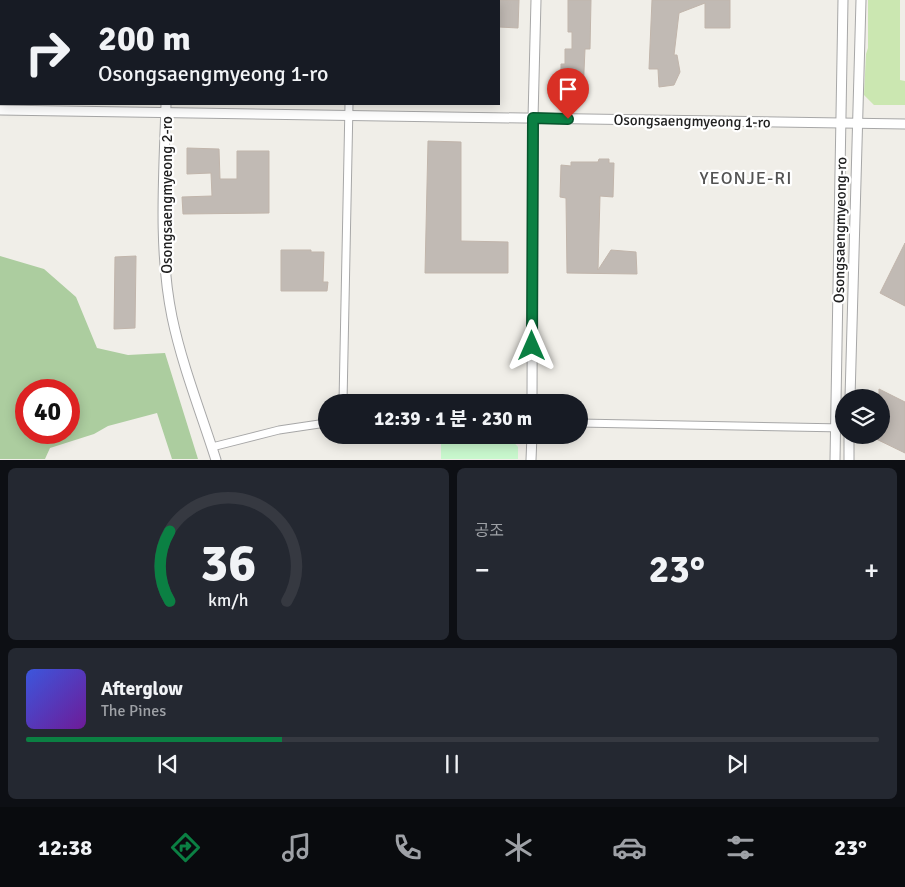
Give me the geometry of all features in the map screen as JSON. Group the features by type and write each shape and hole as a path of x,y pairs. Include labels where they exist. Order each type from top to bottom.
{"street":[{"path":"532,394 533,118 536,0"},
{"name":"Osongsaengmyeong-ro","path":"840,389 843,0"},
{"name":"Osongsaengmyeong-ro","path":"850,389 861,0"},
{"path":"343,394 349,105"},
{"name":"Osongsaengmyeong 1-ro","path":"0,110 166,108 349,115 905,124"},
{"name":"Osongsaengmyeong 2-ro","path":"166,108 164,233 168,292 172,318 182,355 216,460"},
{"path":"588,423 835,428"},
{"path":"212,447 279,430 318,424"},
{"path":"531,460 532,444"},
{"name":"Osongsaengmyeong-ro","path":"835,460 838,444"},
{"path":"849,444 849,460"}],"green space":[{"path":"868,0 900,0 900,80 905,81 905,105 874,105 864,95 868,48"},
{"path":"0,256 44,269 76,297 97,348 128,355 165,353 198,459 172,459 157,413 108,426 94,434 80,438 80,379 15,379 15,444 63,444 50,448 45,459 0,459"},
{"path":"441,444 515,444 518,447 518,459 441,459"}],"building":[{"path":"500,0 519,0 518,28 500,27"},
{"path":"568,0 591,0 590,49 585,49 583,94 561,94 561,64 565,64 565,49 572,49 572,32 568,32"},
{"path":"652,0 730,0 730,28 705,28 705,3 679,13 674,55 677,55 680,72 674,85 659,87 658,69 649,69"},
{"path":"428,141 461,142 461,241 508,242 508,273 425,273"},
{"path":"187,148 219,149 220,179 237,179 237,151 269,151 269,213 183,214 182,197 212,196 211,173 187,174"},
{"path":"599,159 609,159 609,163 614,163 613,197 600,196 598,270 611,250 636,252 637,274 567,273 566,198 560,197 561,165 571,166 571,162 598,162"},
{"path":"905,243 905,306 880,293"},
{"path":"281,250 324,252 323,282 328,282 327,291 281,291"},
{"path":"136,256 135,328 114,329 115,257"},
{"path":"890,394 905,402 905,453 886,444 890,444"}],"district":[{"name":"YEONJE-RI","path":"746,178"}],"route":[{"path":"532,346 533,118 568,119"}]}
